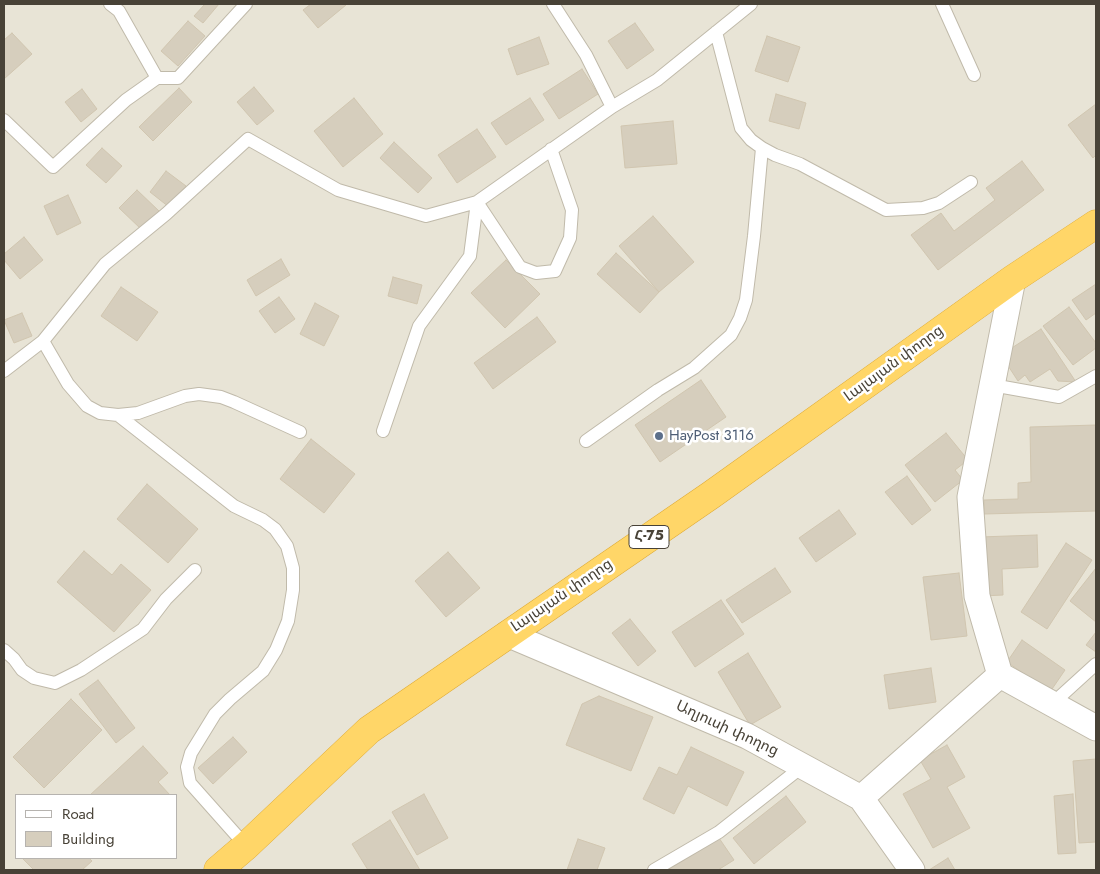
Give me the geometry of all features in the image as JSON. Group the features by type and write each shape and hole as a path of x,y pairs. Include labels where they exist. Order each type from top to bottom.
{"highway":[{"name":"Լալայան փողոց","path":"221,869 370,730 711,495 1013,279 1096,224"}],"street":[{"path":"1013,279 970,497 978,596 1000,675 1096,728"},
{"name":"Աղյուսի փողոց","path":"507,634 748,736 861,798 912,870"},
{"path":"861,798 1000,675"}],"lane":[{"path":"110,4 119,11 157,78"},
{"path":"4,120 53,167 126,100 157,78 178,78 246,4"},
{"path":"552,4 586,55 612,107"},
{"path":"4,371 43,341 105,264 166,214 248,139 338,190 426,216 477,202 612,107 657,80 751,4"},
{"path":"942,4 974,74"},
{"path":"716,32 741,128 751,140 775,156 808,168 886,210 923,208 939,203 970,182"},
{"path":"586,441 658,390 694,368 731,335 740,318 746,300 762,148"},
{"path":"477,202 520,267 536,273 555,271 570,238 572,210 551,149"},
{"path":"383,431 420,326 470,256 477,202"},
{"path":"43,341 68,384 88,406 100,412 118,415 138,412 184,396 199,394 221,397 300,432"},
{"path":"992,385 1059,396 1096,376"},
{"path":"118,415 234,506 264,520 275,529 287,546 293,568 293,590 288,621 276,650 262,671 215,714 192,753 188,768 190,783 246,846"},
{"path":"4,650 22,670 34,678 55,683 81,670 143,629 166,599 195,570"},
{"path":"1052,704 1096,664"},
{"path":"654,870 719,832 803,766"}],"shaded area":[{"path":"4,4 1096,4 1096,870 4,870"}],"building":[{"path":"205,4 219,4 203,23 194,16"},
{"path":"311,4 346,5 318,28 303,10"},
{"path":"188,21 205,36 178,66 161,51"},
{"path":"635,23 654,50 627,69 608,41"},
{"path":"12,33 32,54 4,79 4,40"},
{"path":"767,36 800,47 788,82 755,71"},
{"path":"539,37 549,64 517,75 508,49"},
{"path":"582,69 598,94 559,119 543,94"},
{"path":"254,87 274,111 257,125 237,102"},
{"path":"179,88 192,102 153,141 139,127"},
{"path":"82,89 97,109 81,122 65,102"},
{"path":"776,94 806,103 799,129 769,121"},
{"path":"354,98 383,134 343,167 314,131"},
{"path":"530,98 544,120 506,145 491,123"},
{"path":"1096,104 1096,155 1093,158 1068,125"},
{"path":"673,121 677,164 625,168 621,126"},
{"path":"477,129 496,157 457,183 438,155"},
{"path":"394,142 432,178 418,193 380,158"},
{"path":"102,148 122,166 106,183 86,165"},
{"path":"1022,161 1044,190 938,270 911,235 941,213 954,231 995,200 986,188"},
{"path":"166,171 186,186 169,207 150,192"},
{"path":"137,190 159,211 141,229 119,208"},
{"path":"68,195 81,223 57,235 44,206"},
{"path":"653,216 694,262 659,292 619,246"},
{"path":"24,237 43,260 20,279 4,260 4,254"},
{"path":"616,253 659,292 640,313 597,274"},
{"path":"281,259 290,275 256,296 247,280"},
{"path":"506,260 540,294 505,328 471,293"},
{"path":"393,277 422,285 417,304 388,296"},
{"path":"1096,284 1096,313 1086,320 1072,300"},
{"path":"121,287 158,312 137,341 101,316"},
{"path":"279,297 295,319 275,333 259,311"},
{"path":"315,303 339,316 324,346 300,334"},
{"path":"1069,307 1096,343 1096,348 1073,365 1043,326"},
{"path":"22,313 32,336 14,343 4,320"},
{"path":"537,317 556,342 493,389 474,363"},
{"path":"1041,329 1076,382 1058,381 1050,369 1030,382 1025,375 1018,381 1001,355"},
{"path":"701,380 726,417 660,462 635,425"},
{"path":"1096,425 1096,511 984,514 984,500 1018,499 1018,483 1031,482 1030,427"},
{"path":"946,433 968,460 955,470 963,480 935,502 905,465"},
{"path":"311,439 355,474 324,513 280,479"},
{"path":"907,476 931,510 912,525 885,492"},
{"path":"147,484 198,529 168,563 117,519"},
{"path":"839,510 856,534 816,562 799,538"},
{"path":"1037,535 1038,567 1002,569 1003,595 982,596 980,537"},
{"path":"1066,543 1092,560 1047,629 1021,612"},
{"path":"84,551 112,575 121,564 151,590 114,632 57,582"},
{"path":"448,552 480,588 446,617 415,581"},
{"path":"775,568 791,592 742,623 726,600"},
{"path":"1096,568 1096,622 1070,601"},
{"path":"959,573 967,636 931,640 923,577"},
{"path":"721,600 744,634 695,667 672,632"},
{"path":"630,619 656,651 638,666 612,633"},
{"path":"1096,632 1096,652 1086,645"},
{"path":"1022,640 1065,670 1050,692 1007,662"},
{"path":"748,653 781,707 750,725 718,672"},
{"path":"931,668 936,702 889,709 884,675"},
{"path":"98,680 135,728 116,743 79,694"},
{"path":"599,696 653,717 631,771 566,745 582,704"},
{"path":"71,699 102,730 44,788 13,757"},
{"path":"233,737 247,752 213,784 198,768"},
{"path":"947,745 965,777 947,787 970,828 933,848 903,794 931,779 920,760"},
{"path":"143,746 168,773 158,782 169,794 91,794"},
{"path":"691,747 744,772 727,806 688,786 674,814 643,799 659,767 677,775"},
{"path":"1096,759 1096,842 1079,843 1073,761"},
{"path":"424,794 448,838 417,855 392,812"},
{"path":"1073,794 1076,853 1058,854 1054,796"},
{"path":"786,796 806,822 754,864 733,838"},
{"path":"390,820 420,870 368,870 352,844"},
{"path":"719,838 734,860 718,870 668,870"},
{"path":"578,839 605,848 597,870 567,870"},
{"path":"948,858 955,870 929,870"},
{"path":"23,859 90,859 92,861 82,870 34,870"}],"place":[{"name":"HayPost 3116","path":"659,436"}]}
